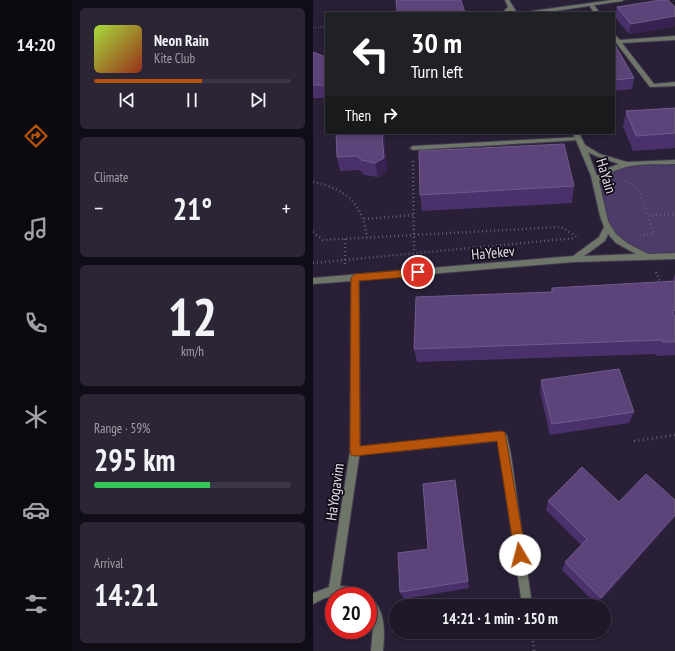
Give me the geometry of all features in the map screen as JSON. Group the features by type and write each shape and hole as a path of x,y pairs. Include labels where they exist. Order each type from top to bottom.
{"street":[{"path":"507,0 513,12"},
{"path":"539,12 622,0"},
{"path":"591,4 596,12"},
{"path":"506,12 511,8"},
{"path":"615,37 652,86 675,84"},
{"path":"619,42 675,38"},
{"path":"413,148 578,136"},
{"name":"HaYain","path":"578,136 595,181 607,228 619,241 631,250 651,258"},
{"path":"583,146 598,155 628,165"},
{"path":"595,181 609,170 628,165 675,162"},
{"path":"574,260 596,245 602,239 607,228"},
{"name":"HaYekev","path":"313,281 574,260 675,256"},
{"name":"HaYogavim","path":"334,587 355,451 350,278"},
{"path":"355,451 502,436 527,598"},
{"path":"313,599 325,593"},
{"path":"377,620 379,638 377,651"}],"path":[{"path":"313,28 325,26"},
{"path":"413,148 415,216 414,252"},
{"path":"609,170 638,189 654,232 619,241"},
{"path":"313,182 338,190 353,201 364,219 367,238"},
{"path":"648,216 675,214"},
{"path":"364,219 415,216"},
{"path":"313,232 323,240 561,227 579,238 596,245"},
{"path":"313,263 414,252 579,238"},
{"path":"345,239 345,259 350,278"},
{"path":"651,258 664,291"},
{"path":"634,441 675,435"},
{"path":"533,639 535,651"}],"shaded area":[{"path":"675,162 675,256 651,258 631,250 607,228 595,181 603,174 622,166 643,163"}],"building":[{"path":"396,0 461,0 465,12 397,12"},
{"path":"668,0 675,7 675,16 631,24 617,7"},
{"path":"615,45 634,78 615,80"},
{"path":"313,52 325,57 325,85 313,85"},
{"path":"675,108 675,133 636,136 626,111"},
{"path":"336,134 382,134 384,158 375,163 361,160 357,156 337,157"},
{"path":"564,144 574,186 420,195 419,151"},
{"path":"675,281 675,310 672,311 675,318 675,342 662,342 662,340 414,349 416,297 552,292 552,288"},
{"path":"619,369 634,412 552,424 541,380"},
{"path":"582,467 619,502 646,474 675,500 675,515 601,598 565,562 587,539 548,501"},
{"path":"455,480 468,581 400,592 398,553 428,549 423,484"}],"route":[{"path":"418,272 355,278 355,451 502,436 520,555"}]}
